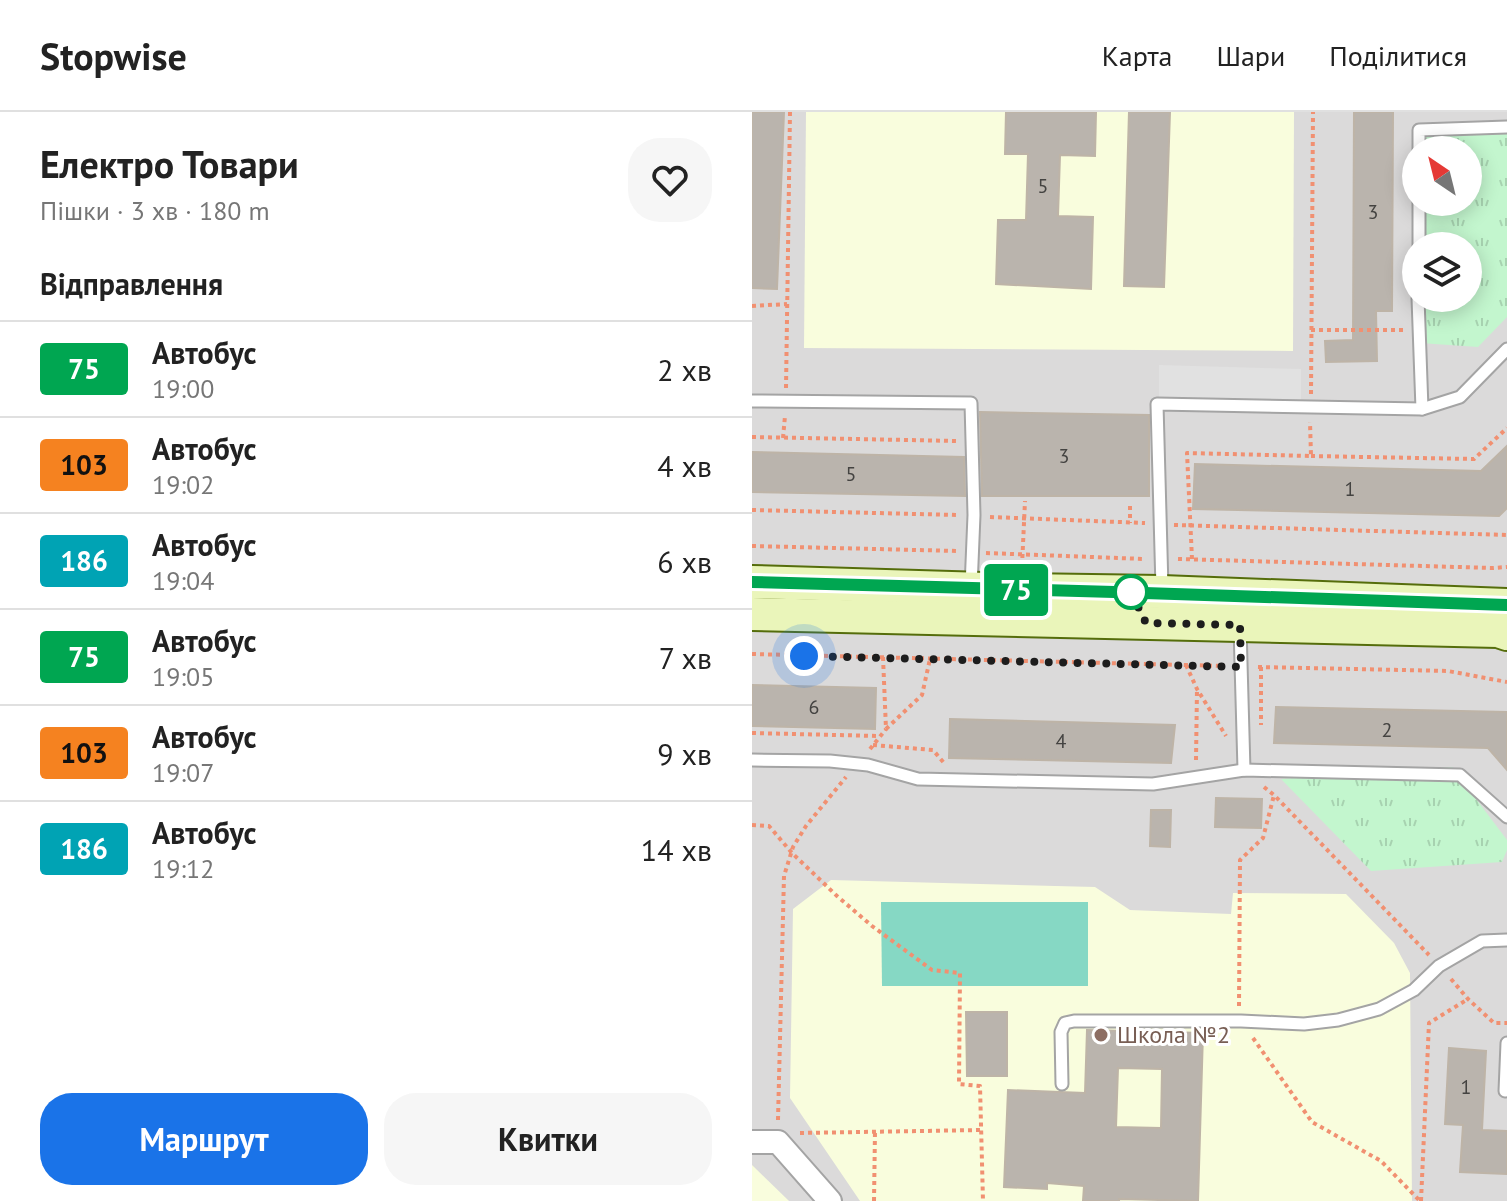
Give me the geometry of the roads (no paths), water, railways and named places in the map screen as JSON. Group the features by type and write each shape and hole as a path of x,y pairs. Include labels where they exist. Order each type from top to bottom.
{"street":[{"path":"752,582 1162,592 1505,623"},
{"path":"752,614 1240,625 1505,623"},
{"path":"752,1142 778,1142 830,1201"}],"lane":[{"path":"1419,136 1419,130 1507,127"},
{"path":"1419,312 1422,409"},
{"path":"1162,592 1157,404 1422,409 1460,397 1507,349"},
{"path":"752,401 971,403 974,515 971,589"},
{"path":"1240,625 1244,770"},
{"path":"752,760 868,765 918,779 1153,784 1244,770 1460,775 1507,817"},
{"path":"1062,1084 1061,1032 1065,1023 1241,1021 1304,1024 1338,1020 1379,1009 1418,988 1439,966 1482,941 1507,940"},
{"path":"1505,1091 1507,1043"}],"place":[{"name":"Школа №2","path":"1101,1035"}]}
